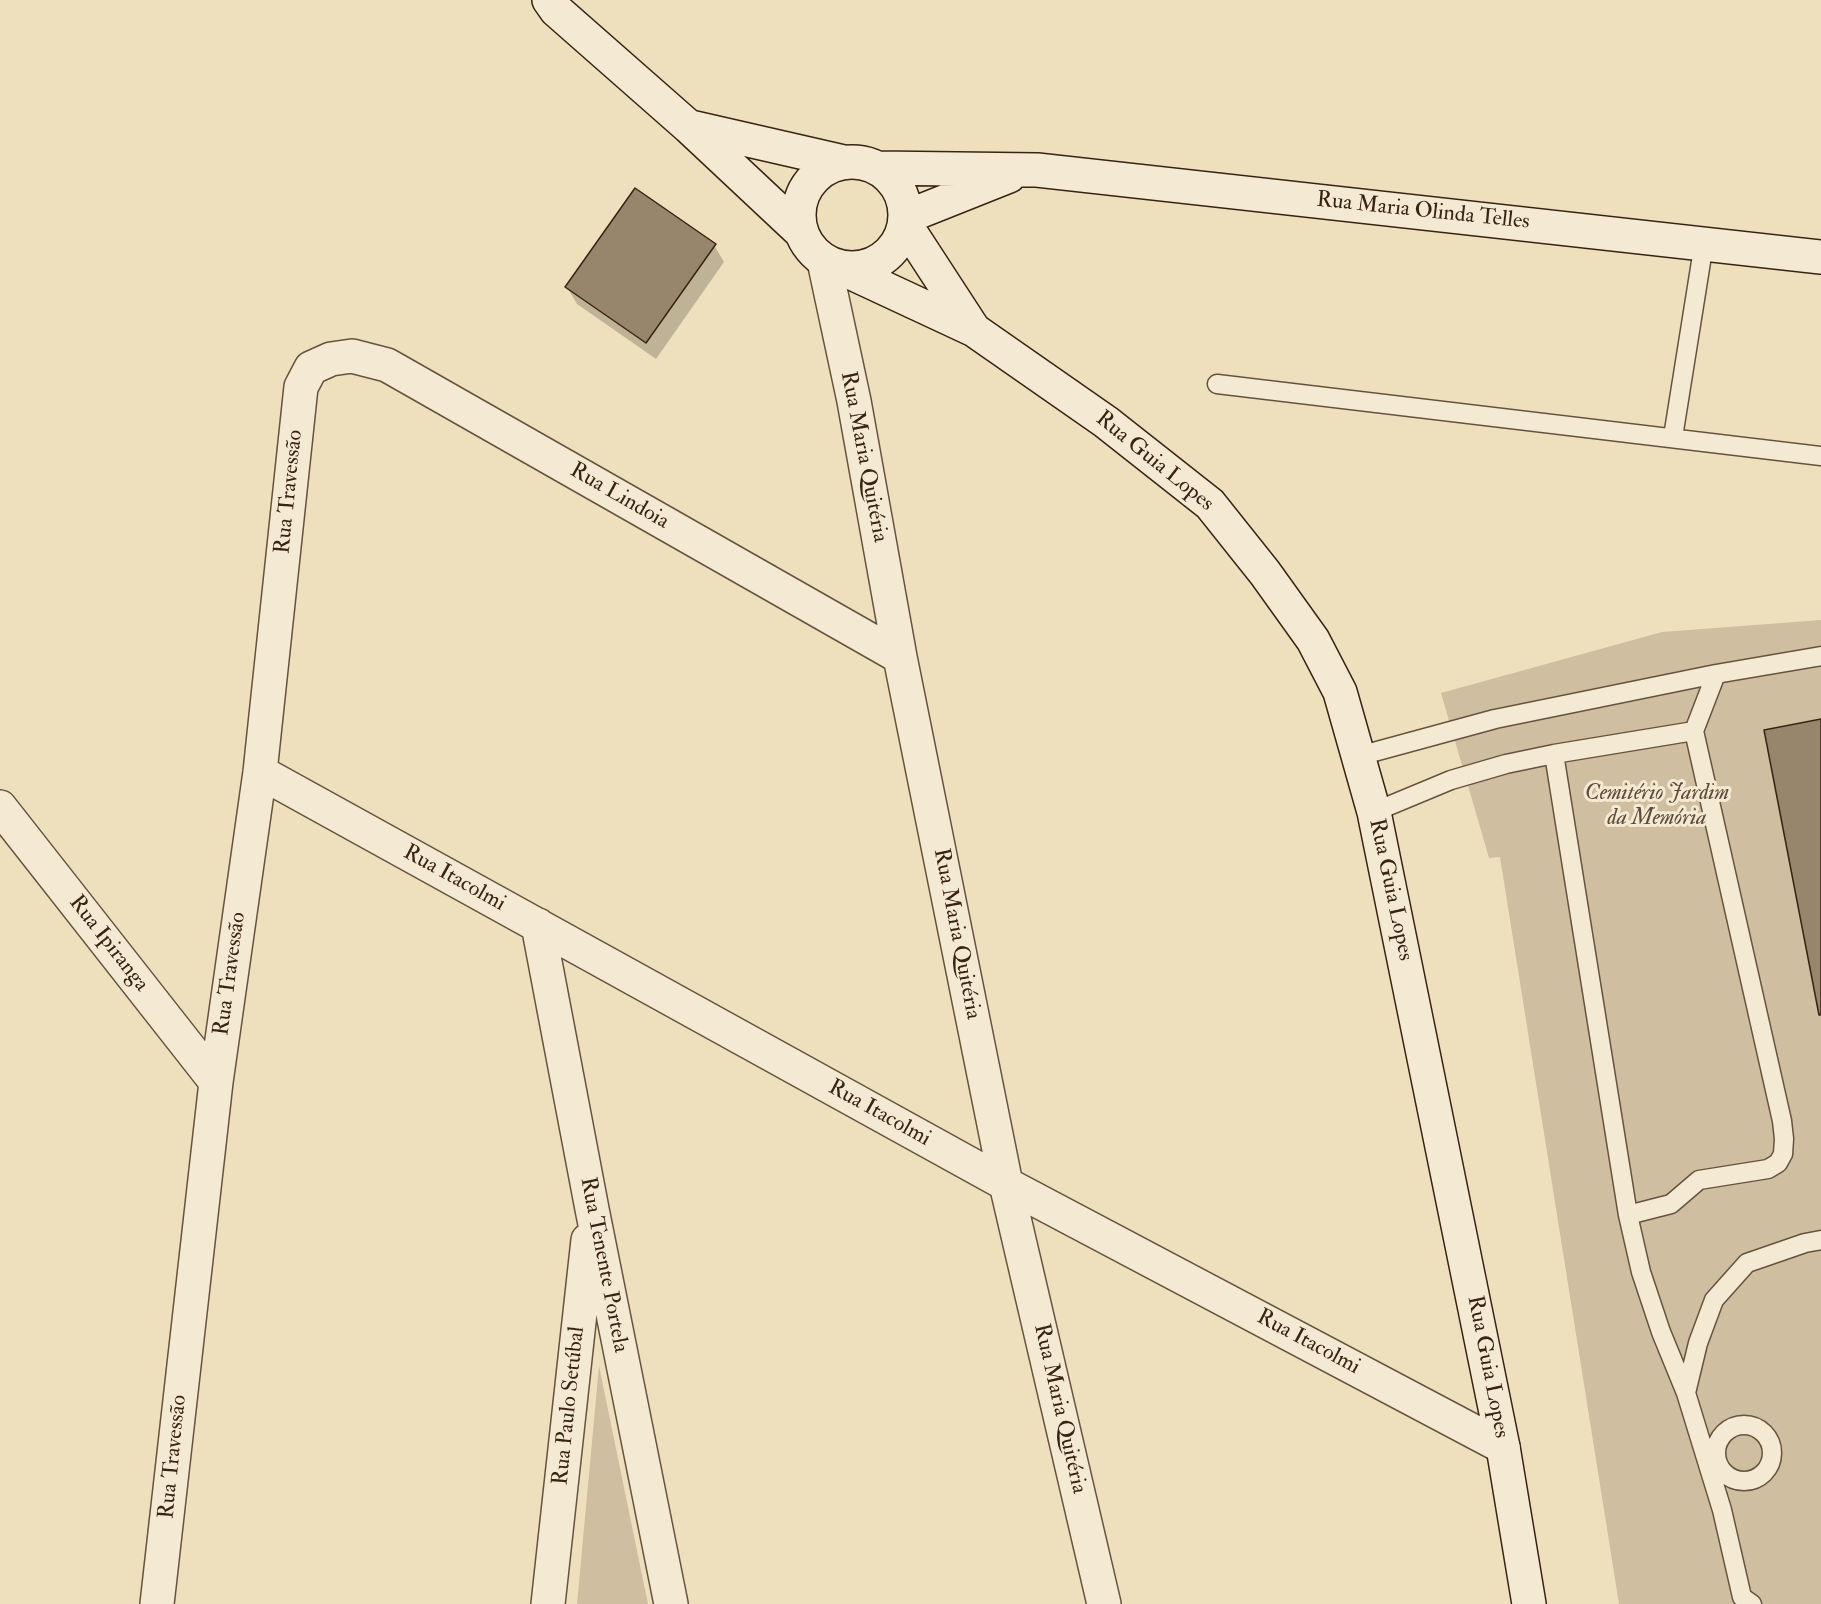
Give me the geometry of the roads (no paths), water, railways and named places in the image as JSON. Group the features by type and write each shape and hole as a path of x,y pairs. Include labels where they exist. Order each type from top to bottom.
{"street":[{"path":"549,0 556,10 690,127 801,232"},
{"path":"690,127 844,162 863,162 889,177 898,188 904,202 905,220 897,244 883,260 863,268 833,265 810,249 801,232 797,214 802,196 811,180 826,168 844,162"},
{"name":"Rua Maria Olinda Telles","path":"877,168 1024,169 1821,257"},
{"name":"Rua Maria Olinda Telles","path":"905,220 1024,169"},
{"name":"Rua Guia Lopes","path":"905,220 974,330"},
{"name":"Rua Guia Lopes","path":"833,265 974,330 1106,422 1210,504 1265,573 1313,640 1340,692 1374,812 1503,1447 1529,1604"},
{"name":"Rua Maria Quitéria","path":"833,265 854,401 900,657 1006,1184 1104,1604"},
{"name":"Rua Lindoia","path":"331,359 352,356 387,364 900,657"},
{"name":"Rua Travessão","path":"157,1604 216,1082 260,771 301,387 311,368 331,359"},
{"name":"Rua Itacolmi","path":"260,771 1006,1184 1503,1447"},
{"name":"Rua Ipiranga","path":"0,807 216,1082"},
{"name":"Rua Tenente Portela","path":"538,925 671,1604"},
{"name":"Rua Paulo Setúbal","path":"548,1604 592,1209"}],"lane":[{"path":"1673,437 1704,243"},
{"path":"1217,384 1821,456"},
{"path":"1359,756 1496,719 1716,674 1821,656"},
{"path":"1628,1215 1671,1204 1699,1180 1768,1169 1778,1163 1783,1154 1782,1121 1694,731 1716,674"},
{"path":"1374,812 1451,780 1506,764 1694,731"},
{"path":"1554,754 1628,1215 1641,1272 1660,1332 1724,1474 1722,1510"},
{"path":"1686,1393 1698,1343 1714,1300 1747,1263 1821,1240"},
{"path":"1709,1445 1732,1427 1747,1425 1761,1431 1770,1441 1772,1456 1768,1468 1757,1479 1743,1482 1724,1474"},
{"path":"1709,1445 1741,1602"}],"park label":[{"name":"Cemitério Jardim da Memória","path":"1657,806"}]}
